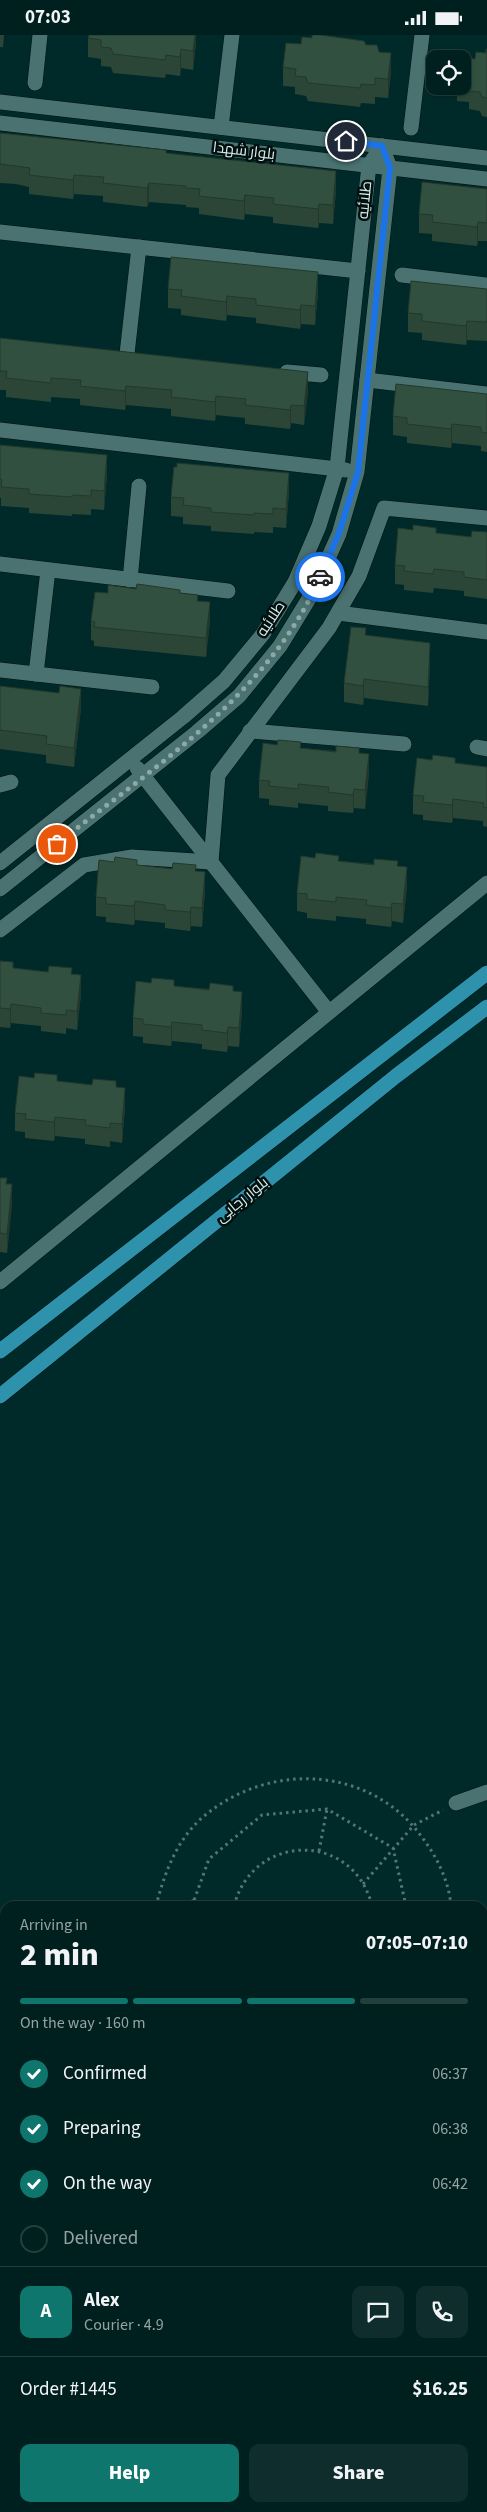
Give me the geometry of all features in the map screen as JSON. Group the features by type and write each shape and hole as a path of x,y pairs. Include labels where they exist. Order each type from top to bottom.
{"main road":[{"name":"بلوار رجایی","path":"0,1351 487,973"},
{"name":"بلوار رجایی","path":"0,1396 396,1076 487,1007"}],"street":[{"path":"34,83 40,35"},
{"path":"221,127 232,35"},
{"path":"411,128 422,35"},
{"name":"بلوار شهدا","path":"0,102 487,158"},
{"name":"بلوار شهدا","path":"0,123 487,179"},
{"name":"طلائیه","path":"0,863 224,681 263,634 295,582 319,527 337,468 369,165 382,146"},
{"name":"طلائیه","path":"0,889 239,696 280,646 313,592 339,533 358,472 390,168 382,146"},
{"path":"0,232 358,271"},
{"path":"127,354 139,247"},
{"path":"402,275 487,285"},
{"path":"107,352 146,357"},
{"path":"273,370 321,375"},
{"path":"367,380 487,394"},
{"path":"0,430 337,468 358,472"},
{"path":"130,579 139,486"},
{"path":"211,862 218,775 329,628 359,576 384,507 487,518"},
{"path":"0,564 228,591"},
{"path":"36,674 48,570"},
{"path":"338,613 487,632"},
{"path":"0,670 152,687"},
{"path":"250,731 404,744"},
{"path":"130,759 328,1011"},
{"path":"0,930 84,865 132,857 211,862"},
{"path":"0,1281 328,1011 487,883"},
{"path":"456,1803 487,1792"}],"path":[{"path":"157,1901 162,1883 178,1848 202,1818 234,1795 271,1781 310,1777 348,1784 384,1800 414,1825 437,1859 450,1901"},
{"path":"364,1883 393,1847 414,1825 456,1803"},
{"path":"319,1851 327,1809"},
{"path":"194,1900 209,1859 262,1815 327,1809 393,1847 405,1901"},
{"path":"235,1901 238,1891 252,1871 272,1857 295,1850 319,1851 337,1858 352,1869 364,1883 370,1901"},
{"path":"190,1901 197,1901"}],"building":[{"path":"89,35 195,35 193,51 181,49 180,57 166,55 165,60 113,54 111,48 101,47 101,40 88,38"},
{"path":"312,35 364,41 366,45 377,45 379,52 391,53 388,79 375,78 375,85 361,84 360,88 308,83 306,77 295,76 296,69 283,67 286,43 301,44 302,37 312,38"},
{"path":"487,49 487,98 482,97 480,92 471,91 471,58 475,59 476,52 486,53"},
{"path":"0,133 166,150 166,153 336,171 333,205 319,204 318,209 273,204 274,198 245,195 244,201 199,196 200,189 186,188 186,186 149,183 147,188 103,183 104,177 74,175 73,180 29,175 30,168 0,164"},
{"path":"422,182 487,189 487,223 478,222 477,227 432,222 433,215 419,214"},
{"path":"171,257 318,272 315,306 301,305 300,310 256,305 256,299 227,296 226,302 181,296 182,290 168,289"},
{"path":"411,281 487,289 487,322 467,321 466,326 422,321 422,314 408,313"},
{"path":"0,338 308,372 304,406 291,405 290,410 245,405 246,399 216,396 215,402 171,397 172,390 126,386 125,391 80,386 81,380 51,378 51,383 6,378 7,371 0,371"},
{"path":"396,384 487,394 487,433 481,432 481,427 452,424 451,429 407,424 407,418 393,416"},
{"path":"0,445 107,455 104,491 91,490 91,496 72,495 72,497 29,494 29,489 1,487"},
{"path":"177,463 289,473 286,509 273,508 273,514 254,513 254,515 211,512 211,508 183,505 184,498 171,497 174,467 177,467"},
{"path":"413,525 436,528 436,533 471,537 472,531 487,532 487,580 464,577 464,572 434,569 433,574 404,571 405,566 395,565 398,528 413,530"},
{"path":"137,584 180,590 180,593 198,595 197,601 210,602 206,638 94,627 95,622 91,621 95,592 108,593 108,585 136,589"},
{"path":"351,627 366,628 365,635 430,643 428,687 364,679 363,686 344,683"},
{"path":"0,686 59,693 60,686 81,689 74,748 46,744 47,736 0,730"},
{"path":"278,740 301,742 300,748 336,752 336,746 359,748 359,753 369,754 365,790 354,789 353,795 328,792 329,787 298,784 298,789 269,786 270,781 259,780 263,743 277,745"},
{"path":"433,755 455,758 455,763 487,767 487,808 483,807 484,803 453,799 452,805 423,802 424,796 413,795 417,758 432,760"},
{"path":"316,853 339,856 338,861 374,865 374,859 398,861 397,866 407,867 403,904 392,903 391,908 366,905 367,900 336,897 336,902 307,899 307,894 297,893 301,856 315,858"},
{"path":"115,857 137,860 137,865 172,869 173,863 196,865 195,871 205,872 202,908 191,907 190,912 165,910 165,905 135,901 134,906 106,904 106,898 96,897 99,860 114,862"},
{"path":"0,961 13,962 13,968 48,972 49,966 72,968 71,974 81,975 77,1011 66,1010 66,1015 41,1013 41,1008 11,1004 10,1009 0,1008"},
{"path":"152,978 174,980 174,986 209,990 210,983 233,986 233,991 242,992 239,1028 228,1027 227,1033 202,1030 202,1025 172,1022 171,1027 143,1024 143,1019 133,1018 136,981 151,983"},
{"path":"35,1073 57,1075 57,1081 92,1085 93,1079 116,1081 116,1087 125,1088 122,1124 110,1123 110,1128 85,1125 86,1120 55,1117 54,1122 25,1119 26,1114 15,1113 19,1076 34,1078"},
{"path":"0,1178 7,1178 6,1184 12,1184 7,1234 0,1233"}],"way so far":[{"path":"57,844 239,696 280,646 320,577"}],"route":[{"path":"320,577 339,533 358,472 390,168 382,146 346,141"}]}
